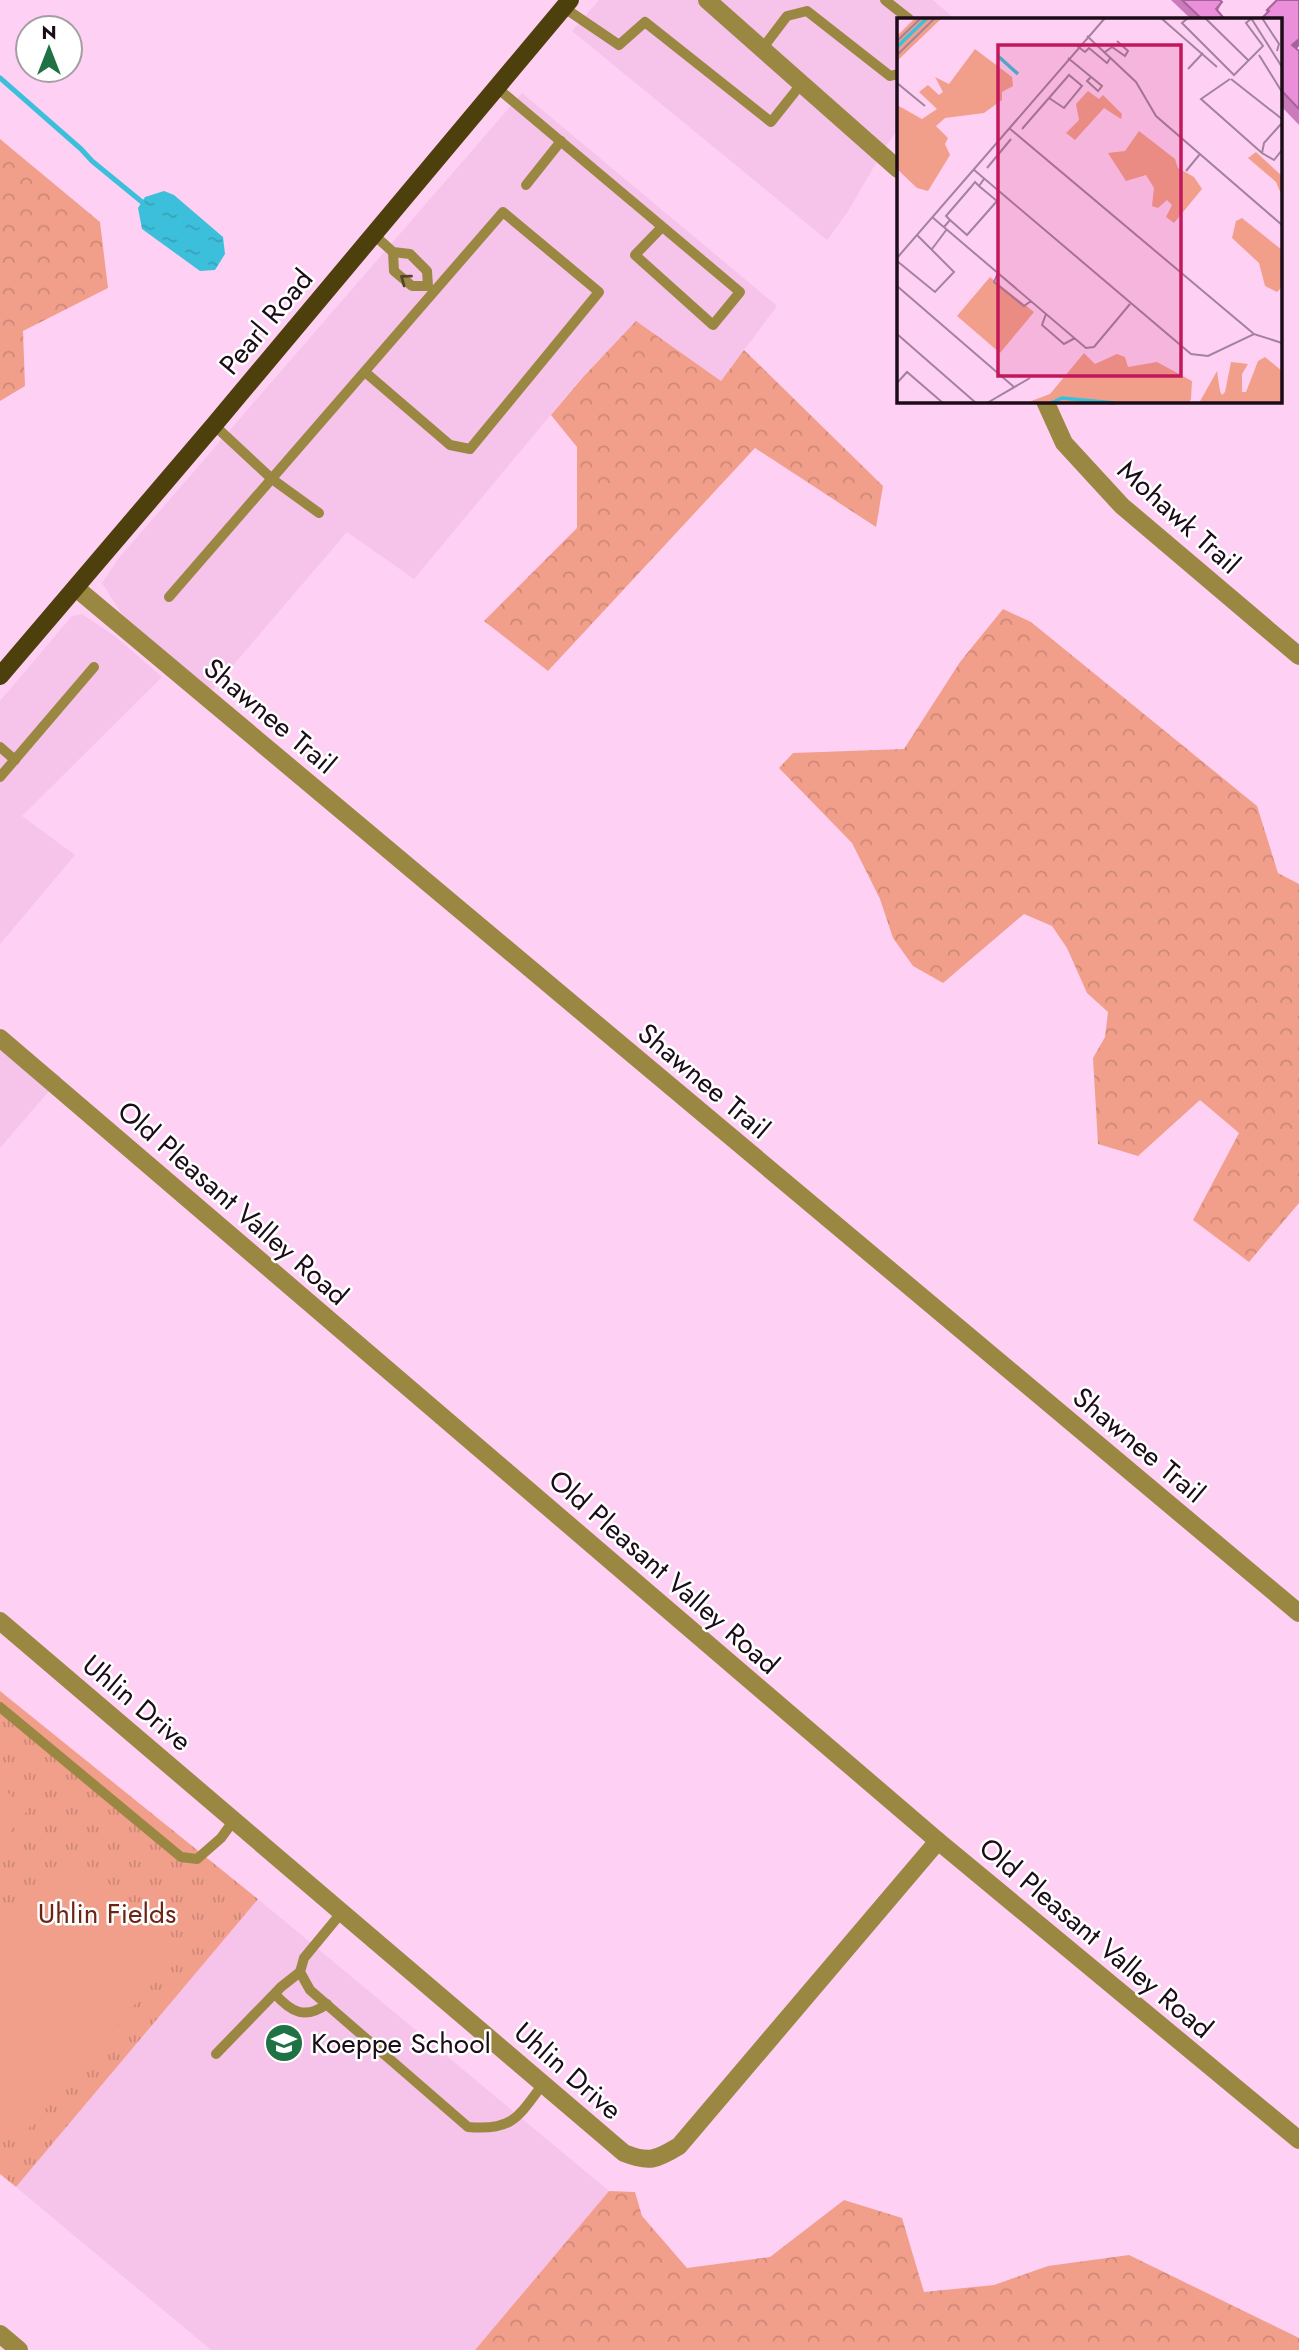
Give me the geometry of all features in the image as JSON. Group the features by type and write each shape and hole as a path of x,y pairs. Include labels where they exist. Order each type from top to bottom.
{"main road":[{"name":"Pearl Road","path":"0,676 567,4"}],"street":[{"path":"707,0 897,168"},
{"name":"Mohawk Trail","path":"1045,402 1064,443 1122,506 1299,656"},
{"name":"Shawnee Trail","path":"76,588 1299,1613"},
{"name":"Old Pleasant Valley Road","path":"0,1038 938,1841 1299,2140"},
{"name":"Uhlin Drive","path":"0,1621 624,2153 642,2161 660,2158 679,2146 938,1841"},
{"path":"0,2334 19,2350"}],"lane":[{"path":"885,0 908,18"},
{"path":"567,4 619,46 645,22 771,122 802,83"},
{"path":"762,50 786,16 807,11 890,76 897,74"},
{"path":"496,87 740,292 713,326 635,256 662,227"},
{"path":"526,185 561,141"},
{"path":"169,597 365,372 431,289 502,212 599,292 470,449 450,445 365,372"},
{"path":"373,234 393,252 410,254 427,271 431,289"},
{"path":"393,252 394,271 412,286 431,289"},
{"path":"214,425 272,479 319,513"},
{"path":"0,778 94,667"},
{"path":"0,747 15,760"},
{"path":"0,1707 181,1857 197,1859 220,1838 234,1820"},
{"path":"216,2054 300,1972 304,1958 342,1912"},
{"path":"300,1972 310,1990 468,2127 500,2127 516,2118 543,2084"},
{"path":"275,1994 293,2011 317,2011 327,2004"}],"shaded area":[{"path":"599,0 933,0 954,18 897,18 897,130 847,213 827,240 572,31"},
{"path":"522,93 777,306 721,381 636,322 582,377 414,579 347,532 212,690 125,619 102,583 118,559"},
{"path":"82,614 116,637 162,677 22,816 75,855 0,944 0,701 72,616"},
{"path":"0,1030 61,1077 0,1148"},
{"name":"Koeppe School","path":"258,1899 609,2191 475,2350 211,2350 16,2187"}],"green space":[{"path":"0,139 100,222 108,288 23,331 25,386 0,401"},
{"path":"636,321 721,381 744,350 883,486 876,527 755,448 548,671 484,621 577,528 577,447 551,415"},
{"path":"1003,609 1031,622 1257,806 1278,873 1299,884 1299,1203 1249,1262 1193,1220 1239,1133 1200,1100 1138,1156 1098,1144 1093,1058 1105,1037 1108,1012 1087,993 1067,948 1052,926 1024,914 943,983 913,966 893,938 880,899 852,843 779,768 793,753 904,749 960,662"},
{"name":"Uhlin Fields","path":"0,1691 258,1899 16,2187 0,2174"},
{"path":"0,1786 28,1810 0,1844"},
{"path":"69,1850 184,1947 23,2135 0,2116 0,1931"},
{"path":"609,2191 635,2192 642,2216 687,2268 770,2257 844,2200 902,2218 924,2292 994,2285 1048,2266 1129,2255 1299,2338 1299,2350 475,2350"}],"water":[{"path":"164,191 174,195 223,237 225,254 215,270 200,271 142,229 138,208 145,197"}],"building":[{"path":"1182,0 1222,2 1216,9 1222,18 1201,18"},
{"path":"1277,0 1299,0 1299,39 1292,45 1299,51 1299,109 1282,91 1282,18 1262,18 1269,11 1267,10"}],"waterway":[{"path":"0,78 142,202"}],"place":[{"name":"Koeppe School","path":"284,2043"}]}
